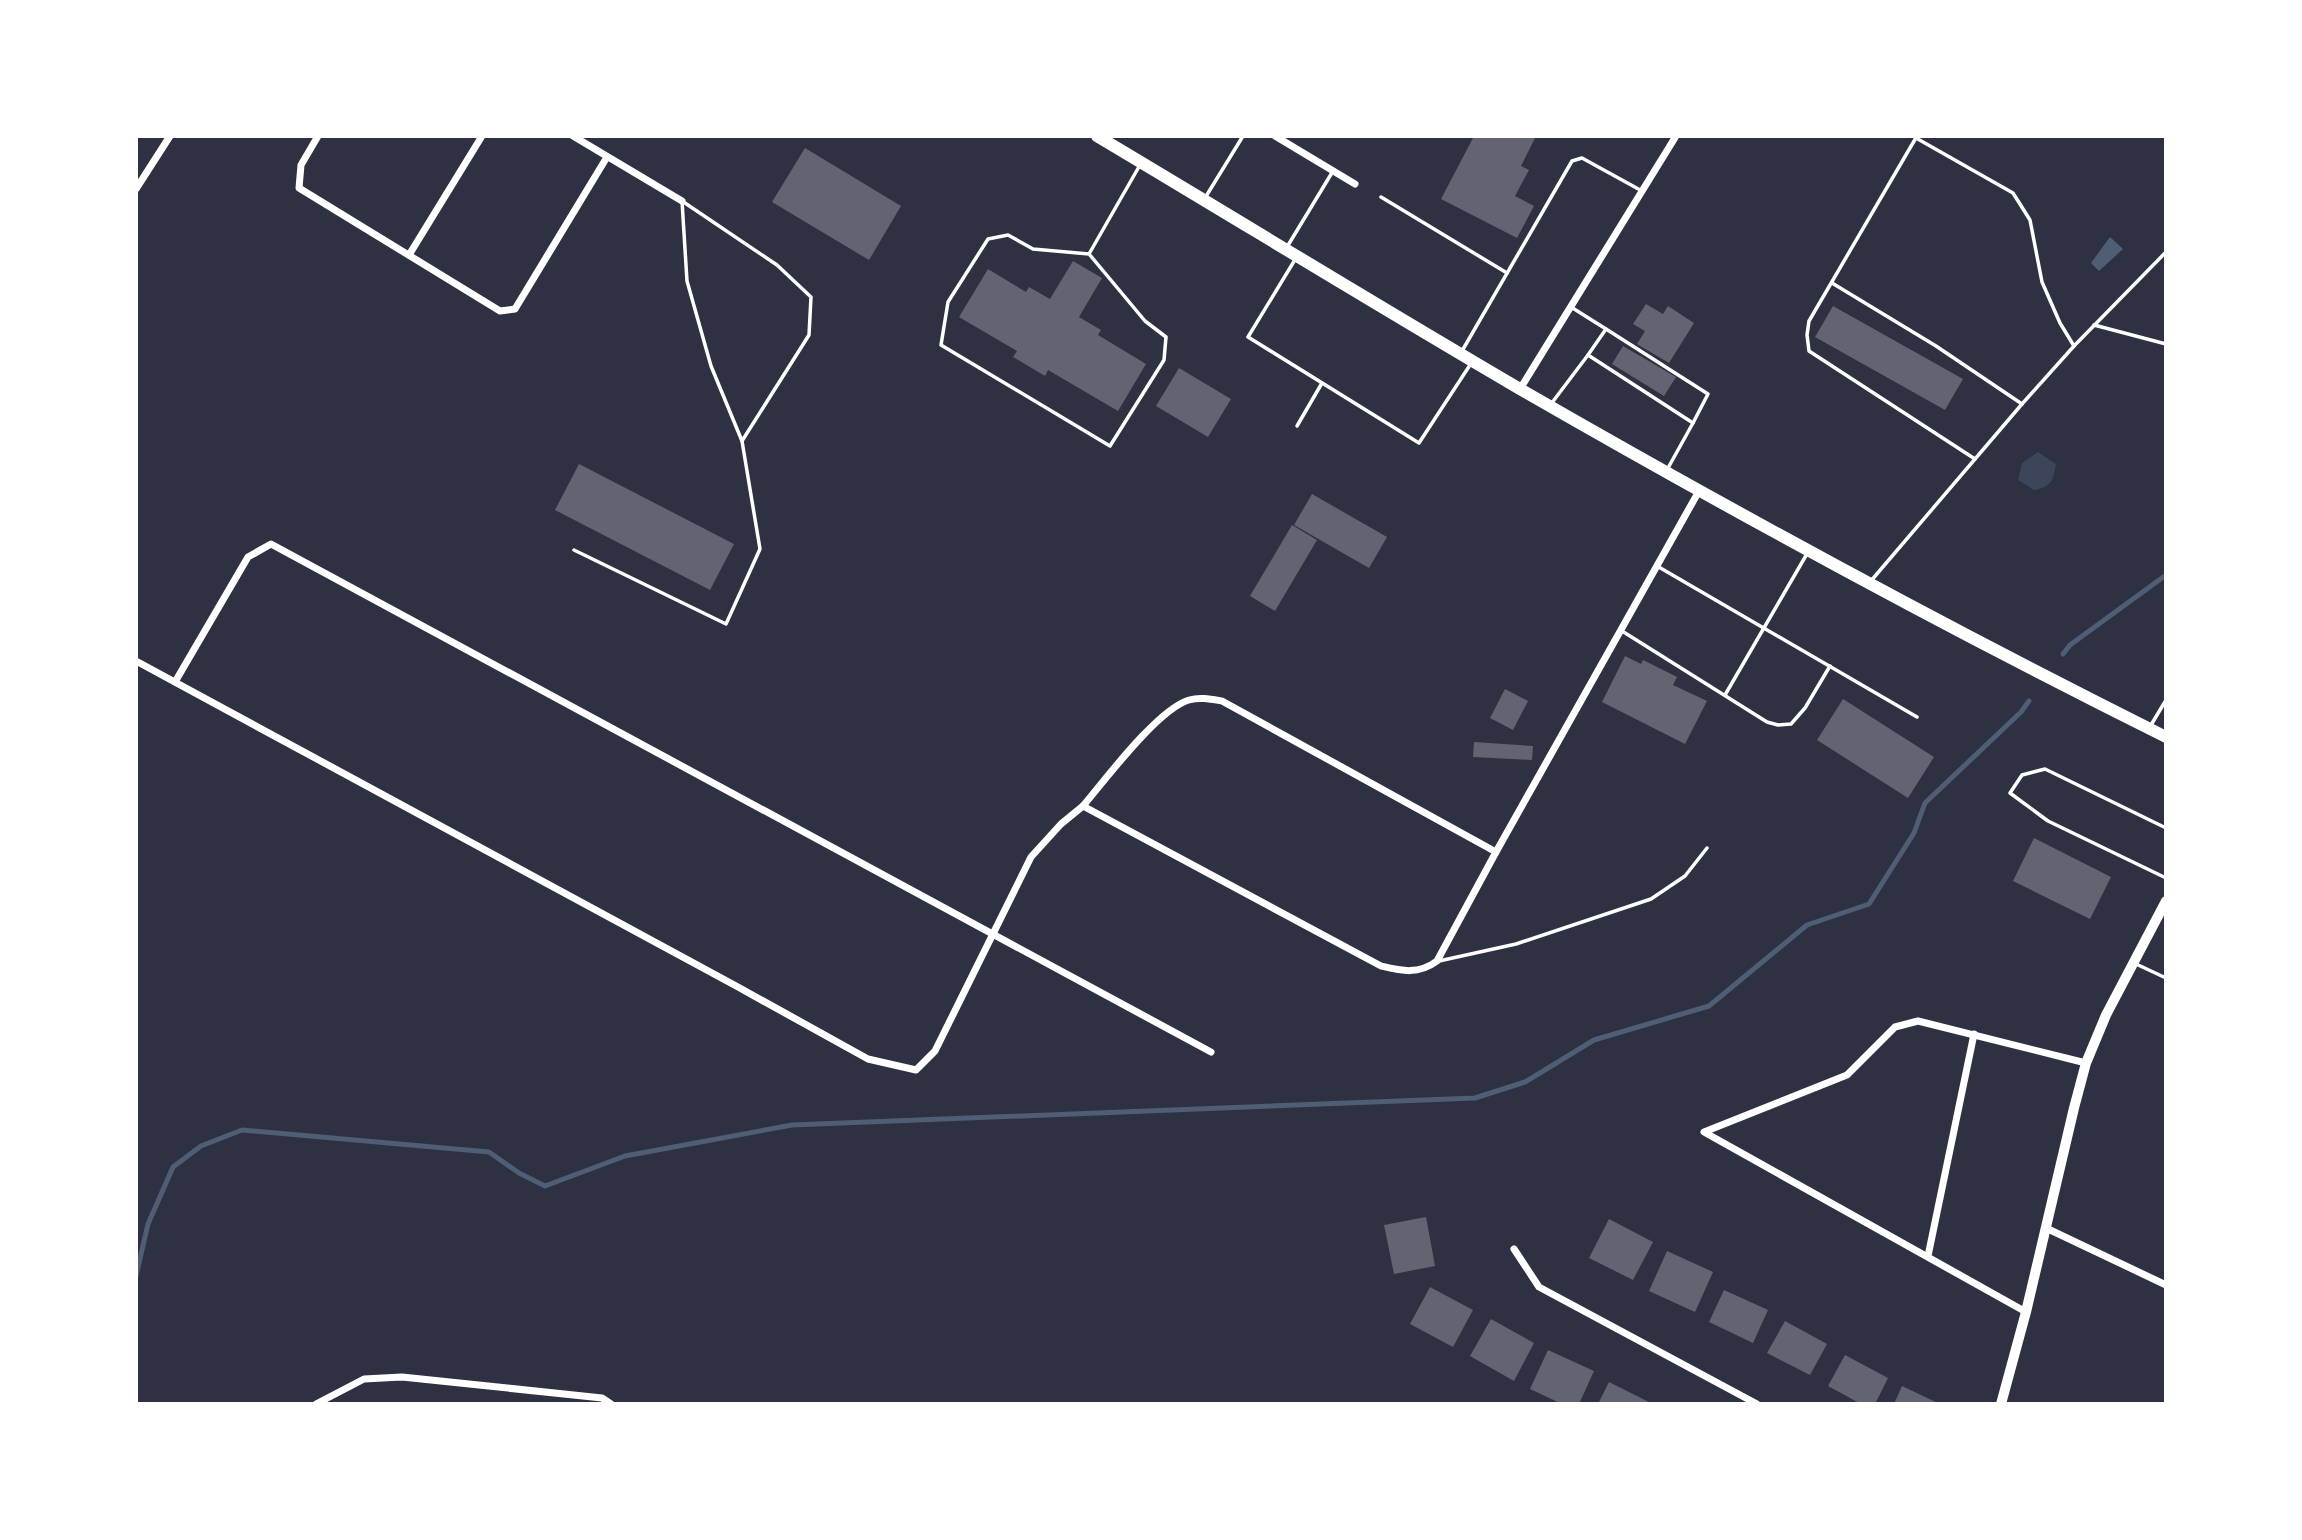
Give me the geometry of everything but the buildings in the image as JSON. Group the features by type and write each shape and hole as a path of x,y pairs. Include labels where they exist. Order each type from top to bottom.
{"main road":[{"path":"1097,136 1520,388 1699,491 1995,652 2165,737"}],"street":[{"path":"136,189 170,136"},
{"path":"318,136 302,165 299,188 500,311 515,309 607,157"},
{"path":"409,256 482,136"},
{"path":"573,136 682,201"},
{"path":"1275,136 1355,184"},
{"path":"1520,388 1676,136"},
{"path":"1083,806 1381,965 1407,973 1429,967 1437,961 1699,491"},
{"path":"175,682 248,556 271,544 1211,1052"},
{"path":"136,661 868,1059 916,1070 935,1051 1031,858 1061,824 1083,806 1125,755 1165,714 1183,702 1204,698 1222,701 1496,852"},
{"path":"2001,1404 2086,1063 2106,1015 2165,901"},
{"path":"2026,1312 1704,1132 1847,1075 1895,1027 1918,1021 2086,1063"},
{"path":"1928,1256 1974,1034"},
{"path":"2046,1227 2165,1285"},
{"path":"1514,1249 1539,1287 1757,1404"},
{"path":"316,1404 364,1379 402,1377 602,1398 611,1404"}],"lane":[{"path":"1204,200 1243,136"},
{"path":"1975,459 1809,351 1809,321 1916,137 2012,192 2030,220 2042,282 2060,323 2074,346"},
{"path":"1461,353 1572,161 1583,158 1643,191"},
{"path":"1089,254 1141,163"},
{"path":"1286,249 1332,171"},
{"path":"1381,197 1507,273"},
{"path":"682,201 778,265 811,297 810,335 742,441"},
{"path":"574,550 726,624 760,549 742,441 711,366 687,281 682,201"},
{"path":"1008,236 1033,249 1089,254 1145,321 1166,337 1164,360 1110,446 940,345 948,302 988,239 1008,236"},
{"path":"1869,583 2022,404 2165,252"},
{"path":"1297,256 1248,337 1419,443 1473,360"},
{"path":"1832,283 1936,346 2022,404"},
{"path":"1571,307 1708,394 1666,472"},
{"path":"2094,325 2165,344"},
{"path":"1550,405 1606,329"},
{"path":"1588,355 1693,423"},
{"path":"1297,426 1322,383"},
{"path":"1725,695 1809,550"},
{"path":"1657,566 1917,717"},
{"path":"1621,630 1767,722 1778,725 1791,724 1805,708 1830,666"},
{"path":"2149,729 2165,700"},
{"path":"2165,828 2045,769 2022,775 2010,793 2048,821 2165,878"},
{"path":"1437,961 1516,944 1651,899 1685,876 1707,848"},
{"path":"2133,962 2165,978"}],"shaded area":[{"path":"2110,237 2123,249 2099,271 2091,263"},
{"path":"2038,452 2056,464 2050,482 2034,490 2018,480 2022,463"}],"waterway":[{"path":"2063,654 2070,645 2166,575"},
{"path":"136,1276 148,1224 173,1167 201,1146 242,1130 489,1152 519,1173 545,1186 625,1156 792,1125 1475,1098 1525,1082 1594,1040 1709,1006 1807,925 1869,904 1914,833 1925,803 2021,712 2029,701"}]}
